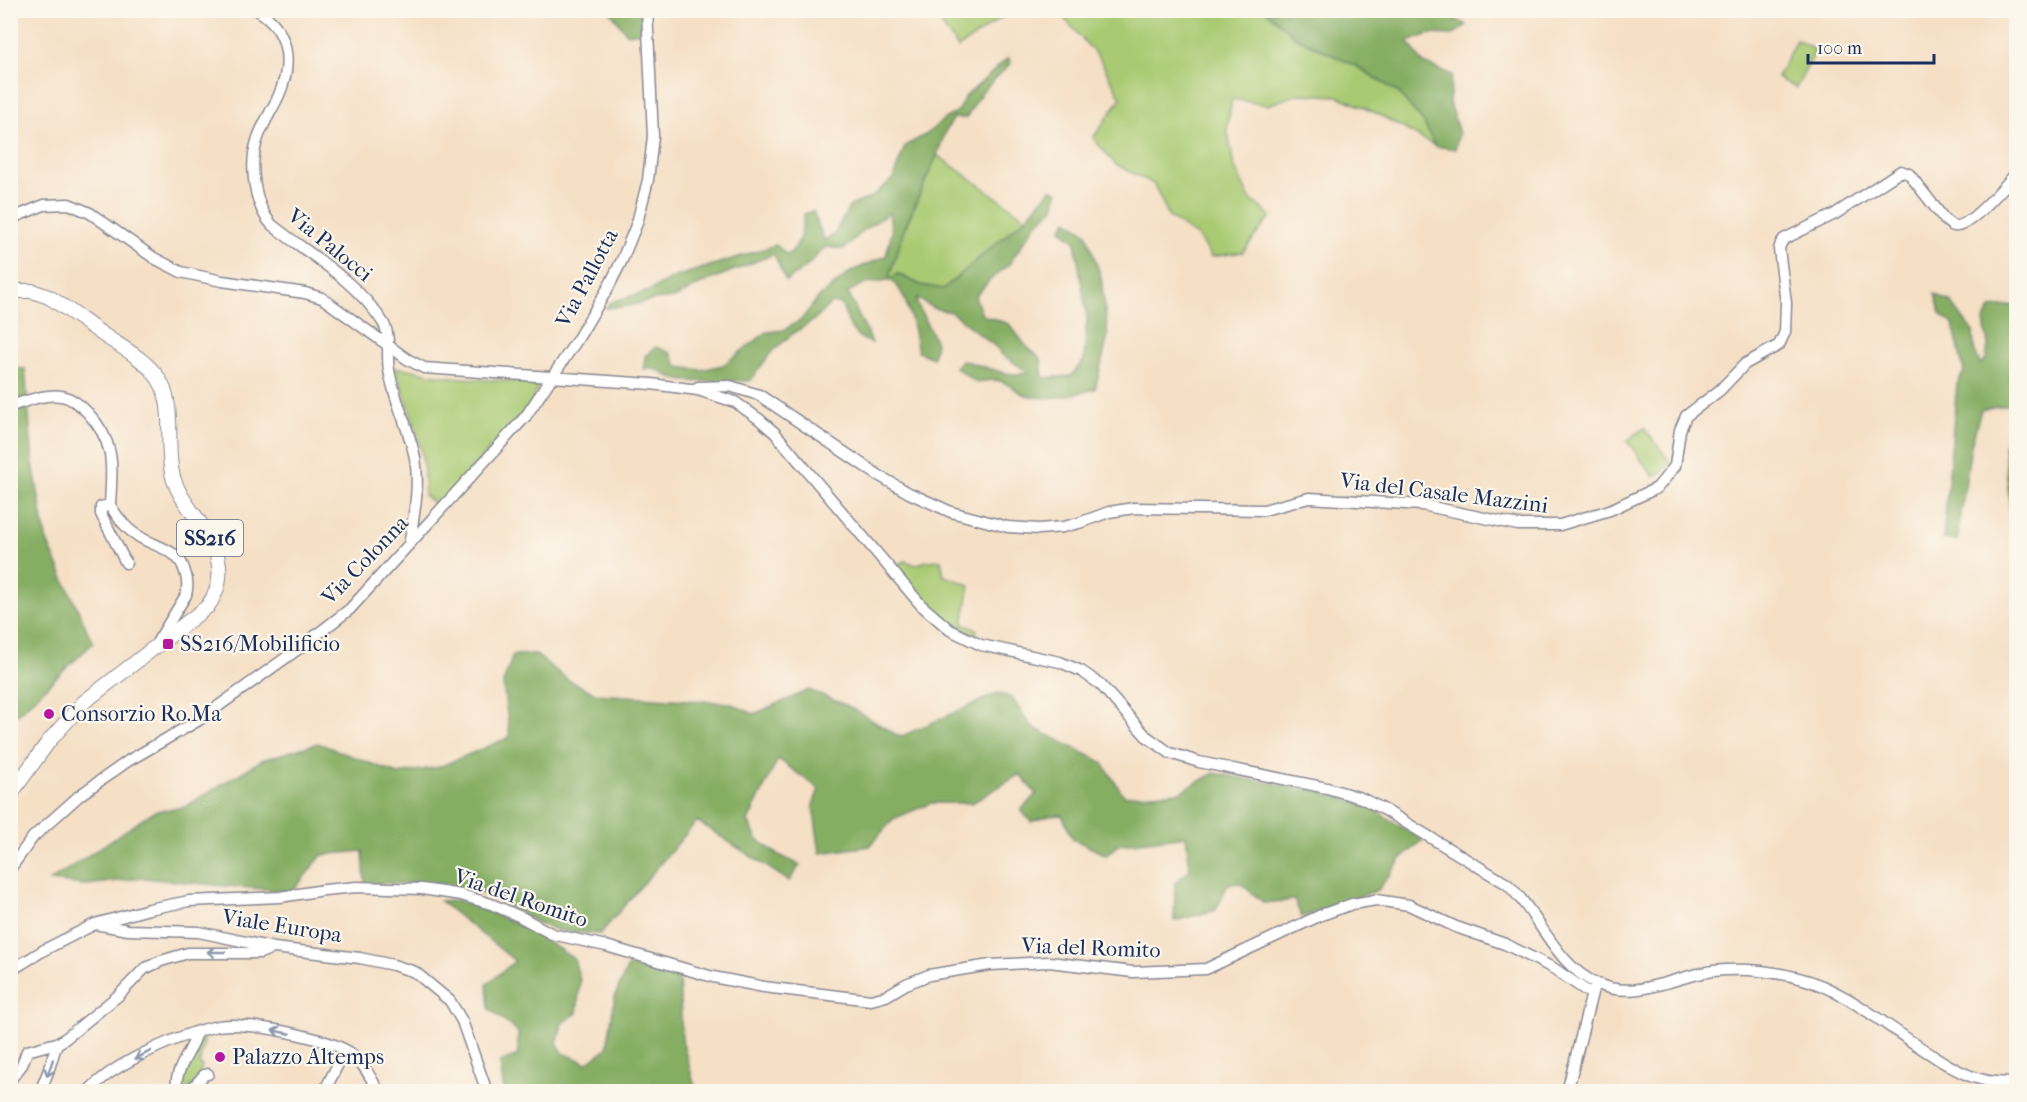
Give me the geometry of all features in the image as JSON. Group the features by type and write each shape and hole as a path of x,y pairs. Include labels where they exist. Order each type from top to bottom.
{"main road":[{"name":"SS216","path":"10,291 35,291 52,299 144,364 157,377 163,386 167,402 172,474 180,494 213,544 220,574 217,590 207,608 77,708 49,741 10,795"}],"street":[{"name":"Via Palocci","path":"257,10 269,18 280,31 285,44 286,59 282,87 261,128 255,149 254,172 261,207 272,225 345,279 365,298 386,326 389,372 416,465 417,493 410,542"},
{"name":"Via Pallotta","path":"549,378 577,340 611,282 627,249 640,210 649,173 654,136 647,10"},
{"name":"Via del Casale Mazzini","path":"690,389 721,385 755,393 776,404 878,475 909,493 951,512 1008,527 1056,528 1079,523 1109,512 1134,508 1264,510 1309,498 1422,505 1527,526 1560,525 1610,510 1639,498 1659,486 1675,466 1680,430 1686,416 1720,390 1745,364 1779,345 1785,326 1785,297 1779,248 1784,239 1835,214 1900,171 1909,174 1947,222 1961,226 1970,220 2016,173"},
{"path":"10,219 44,205 58,203 73,205 90,213 173,269 203,278 313,295 337,308 411,362 427,369 651,384 714,394 735,402 769,427 921,605 950,630 981,645 1060,662 1081,671 1100,684 1150,740 1178,756 1346,793 1385,810 1507,885 1520,897 1567,961 1595,983 1617,990 1630,991 1695,974 1722,970 1760,972 1800,978 1838,994 1928,1053 1969,1076 1987,1081 2016,1083"},
{"name":"Via Colonna","path":"10,869 33,837 80,795 128,761 199,720 350,609 516,427 531,409 549,378"},
{"path":"10,406 60,395 73,401 85,411 103,432 110,449 110,505 131,531 173,552 184,567 188,586 186,595 155,646"},
{"path":"110,505 101,507 102,518 126,563"},
{"name":"Via del Romito","path":"94,924 182,902 280,897 324,890 391,887 453,894 504,909 552,934 606,946 713,977 764,987 868,1000 886,996 906,984 929,975 990,965 1049,962 1133,972 1206,969 1327,913 1365,901 1391,901 1413,906 1450,924 1512,947 1553,968 1591,994"},
{"path":"10,971 94,924"},
{"name":"Viale Europa","path":"94,924 128,930 198,932 274,948 360,958 415,972 450,1001 462,1021 488,1092"},
{"path":"10,1080 22,1065 27,1051 61,1040 119,995 144,969 188,953 260,953 274,948"},
{"path":"1567,1092 1595,983"},
{"path":"88,1092 95,1083 138,1057 166,1043 220,1025 259,1027 316,1040 345,1050 354,1055 362,1064 379,1092"},
{"path":"197,1032 176,1077 178,1088 186,1092 208,1074"},
{"path":"40,1092 61,1040"},
{"path":"324,1092 345,1050"}],"green space":[{"path":"610,11 640,11 641,32 627,34"},
{"path":"932,11 1011,11 958,48"},
{"path":"1058,11 1266,11 1295,37 1358,67 1399,93 1424,123 1435,146 1378,114 1338,96 1298,94 1268,105 1232,99 1227,129 1234,166 1250,199 1271,216 1243,252 1211,257 1198,237 1169,217 1154,184 1115,164 1093,138 1121,98 1099,58"},
{"path":"1266,11 1441,11 1467,25 1453,35 1429,34 1408,42 1422,62 1452,75 1449,103 1459,133 1455,149 1435,146 1424,123 1399,93 1358,67 1295,37"},
{"path":"1796,40 1816,50 1796,88 1777,78"},
{"path":"1008,58 1011,63 981,93 966,118 954,118 946,130 904,230 889,277 893,278 897,274 921,285 943,289 1026,218 1051,189 1058,192 1054,208 1035,225 1009,264 975,297 982,315 1009,324 1026,346 1041,359 1043,378 1071,376 1084,360 1087,318 1075,241 1061,229 1067,220 1086,233 1101,277 1108,336 1095,389 1065,396 1042,398 1026,395 996,380 977,383 955,367 962,360 1005,373 1028,372 1001,354 997,348 951,312 933,308 917,298 917,304 936,342 933,358 918,352 905,300 895,284 888,280 863,285 848,293 872,343 855,333 842,305 831,303 814,320 792,334 771,353 750,381 687,381 674,379 655,369 644,369 645,356 656,347 671,353 678,367 701,370 723,365 767,332 784,330 801,320 818,298 852,271 886,256 892,232 889,213 865,229 844,249 825,247 806,267 786,281 774,254 705,282 674,298 606,308 611,302 649,291 675,277 776,245 787,255 798,242 804,214 813,211 824,240 834,234 850,206 870,198 893,179 905,146 927,134 944,119 957,112 965,97"},
{"path":"937,155 1026,218 943,289 921,285 898,274 893,278 889,277 904,230"},
{"path":"1935,294 1951,302 1973,332 1974,349 1980,364 1986,359 1988,345 1984,321 1991,308 2016,305 2016,403 1981,410 1971,445 1957,541 1943,539 1957,384 1964,372 1953,324 1941,315"},
{"path":"11,368 25,369 33,463 46,539 93,643 11,720"},
{"path":"395,368 462,378 537,382 538,388 530,404 438,507 424,495 420,446"},
{"path":"1644,428 1672,464 1654,477 1627,441"},
{"path":"2016,440 2016,540 2013,541 2004,445"},
{"path":"941,560 944,576 970,585 963,624 977,630 976,637 940,615 895,565 906,561 915,565"},
{"path":"535,654 568,680 597,694 729,703 754,714 809,690 848,706 900,737 998,693 1012,698 1032,727 1102,762 1124,796 1180,792 1214,773 1318,791 1368,806 1423,840 1401,859 1378,890 1302,917 1294,900 1264,903 1240,883 1228,884 1216,910 1174,921 1175,883 1190,870 1186,836 1118,845 1106,855 1073,839 1062,815 1049,816 1031,822 1021,810 1036,794 1020,774 972,803 931,803 893,819 870,846 820,853 813,805 819,789 778,759 748,821 757,839 777,854 800,865 789,881 697,821 600,934 559,931 538,923 494,897 446,884 365,883 363,851 322,855 292,892 142,878 86,885 50,881 155,811 185,807 262,760 318,743 398,774 439,767 510,737 503,683 513,655"},
{"path":"456,900 518,925 574,959 580,980 577,1013 562,1023 557,1043 563,1053 587,1063 607,1048 615,996 628,966 661,970 679,977 682,1040 696,1091 507,1091 503,1086 500,1062 518,1055 518,1032 489,1008 487,984 515,961 440,901"},
{"path":"206,1033 198,1080 190,1088 181,1087 184,1075"}],"place":[{"name":"SS216/Mobilificio","path":"168,644"},
{"name":"Consorzio Ro.Ma","path":"49,714"},
{"name":"Palazzo Altemps","path":"220,1057"}]}
